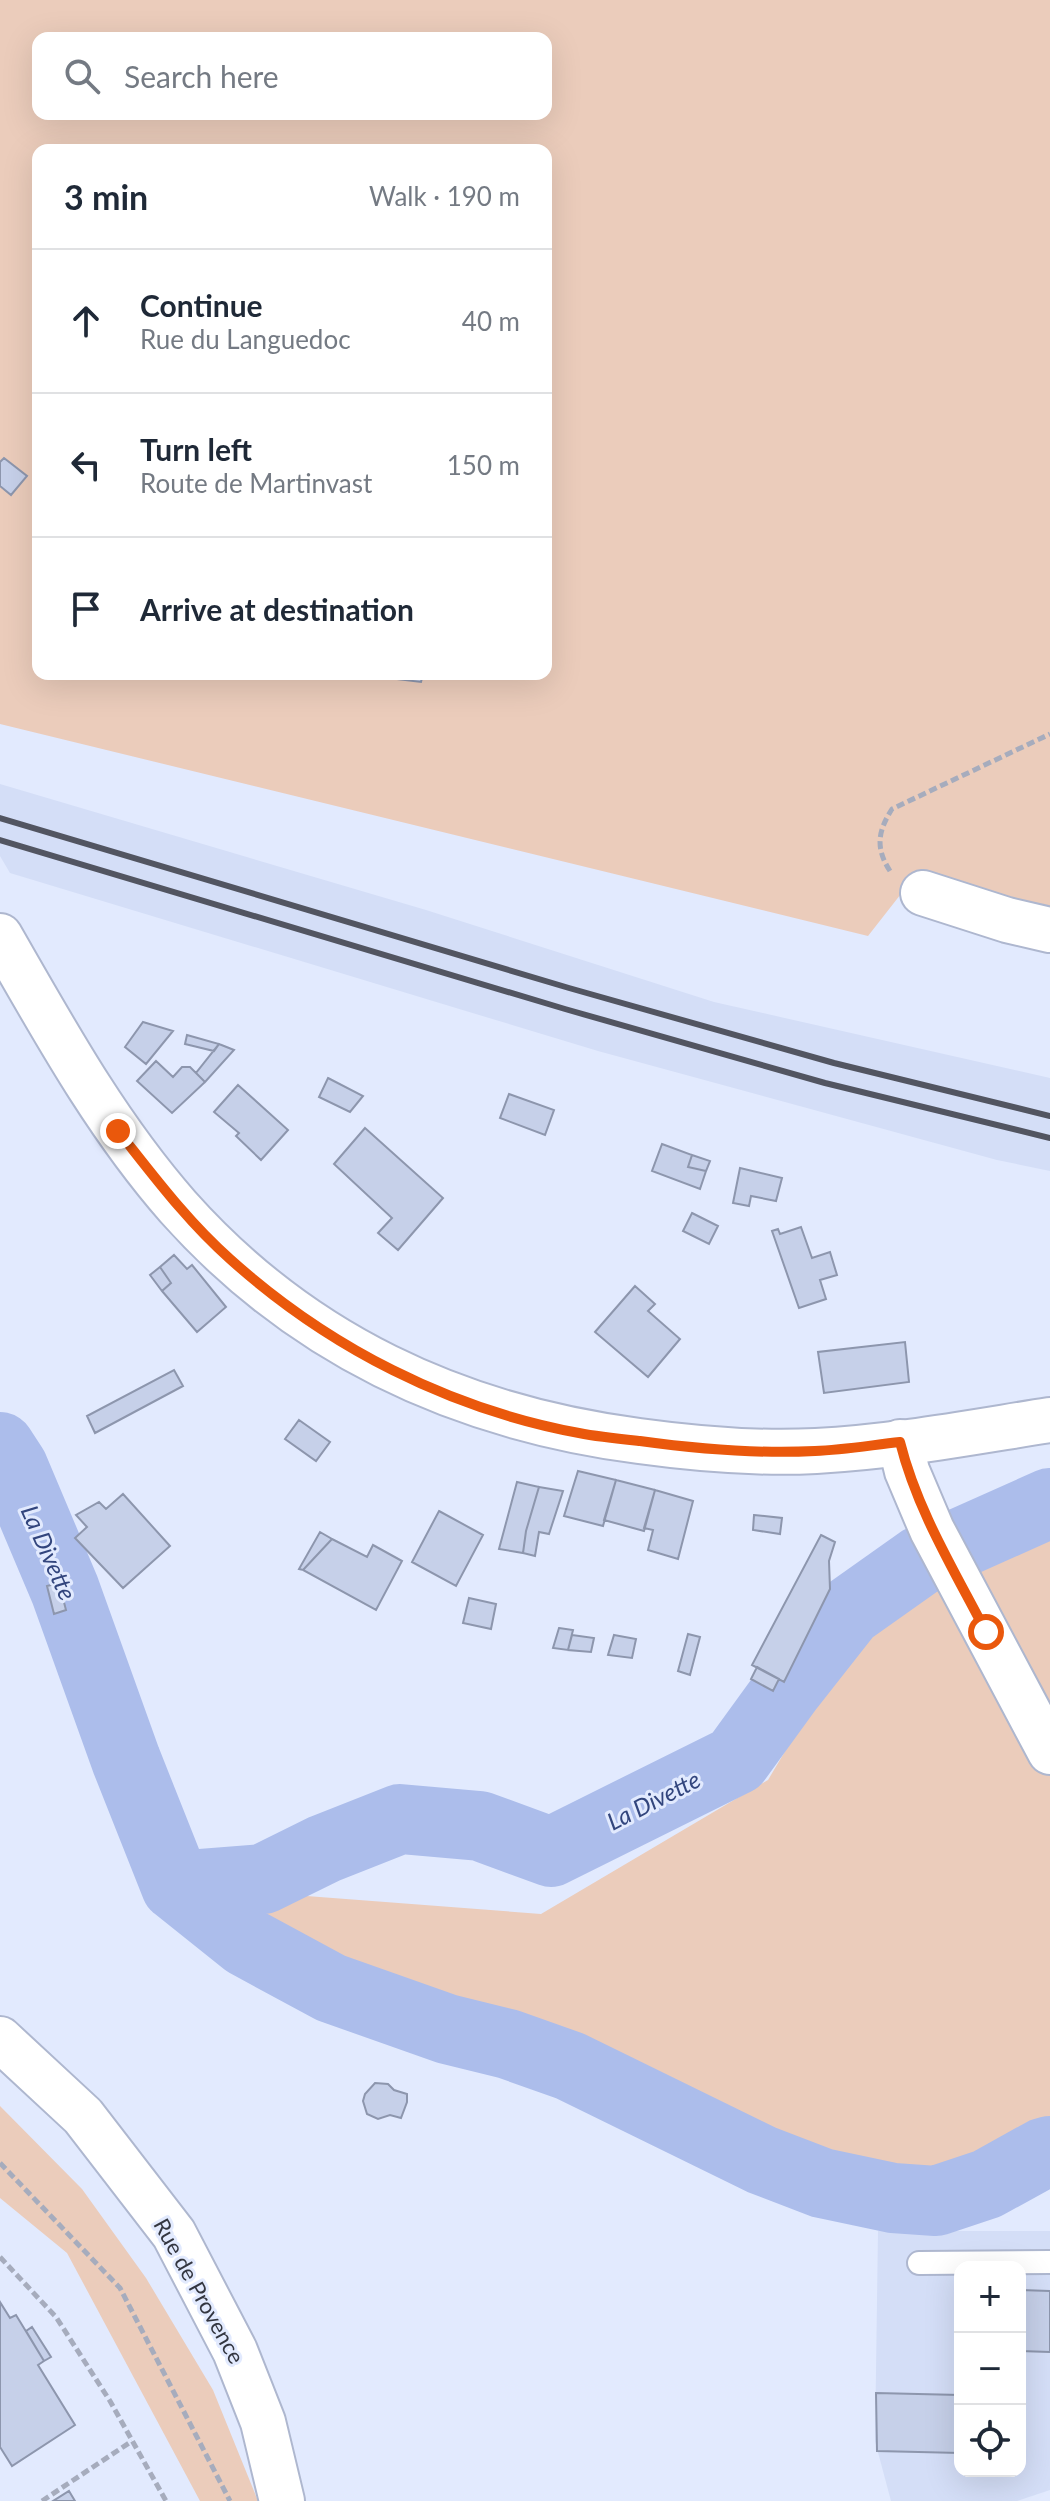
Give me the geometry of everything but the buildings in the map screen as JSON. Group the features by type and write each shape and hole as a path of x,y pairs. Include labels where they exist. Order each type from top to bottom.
{"main road":[{"path":"923,893 1007,920 1050,930"},
{"path":"0,936 66,1052 118,1131 178,1207 240,1267 284,1303 348,1347 419,1383 476,1405 580,1434 686,1448 818,1451 1050,1420"},
{"path":"900,1442 907,1471 932,1530 1050,1752"},
{"name":"Rue de Provence","path":"0,2039 83,2116 174,2234 235,2351 263,2422 282,2501"}],"lane":[{"path":"919,2263 1050,2262"}],"path":[{"path":"923,893 900,883 880,853 878,839 892,809 1050,734"},
{"path":"0,2163 120,2288 230,2501"},
{"path":"0,2257 56,2317 166,2501"},
{"path":"42,2501 132,2441"}],"shaded area":[{"path":"0,0 1050,0 1050,910 915,876 868,936 0,724"},
{"path":"0,784 426,910 714,1002 1050,1078 1050,1171 997,1160 598,1051 10,873 0,856"},
{"path":"1050,1512 1050,2160 878,2191 555,2048 326,2023 216,1956 176,1886 541,1914 768,1780 853,1637 972,1536"},
{"path":"0,2106 82,2189 146,2278 213,2390 258,2501 200,2501 67,2253 0,2198"},
{"path":"878,2231 1050,2231 1050,2490 1017,2501 891,2501 875,2441"}],"waterway":[{"name":"La Divette","path":"0,1447 13,1467 65,1590 126,1760 176,1886 246,1942 331,1988 447,2029 508,2044 570,2066 762,2160 822,2183 893,2198 936,2201 987,2184 1050,2151"},
{"name":"La Divette","path":"176,1886 263,1879 324,1849 400,1819 480,1826 551,1852 736,1760 848,1612 920,1561 1050,1503"}],"railway":[{"path":"0,818 569,988 834,1063 1050,1116"},
{"path":"0,840 565,1009 825,1083 1050,1138"}],"route":[{"path":"118,1131 178,1207 229,1258 284,1303 348,1347 431,1388 541,1425 580,1434 686,1448 818,1451 900,1442 907,1471 932,1530 986,1632"}]}
